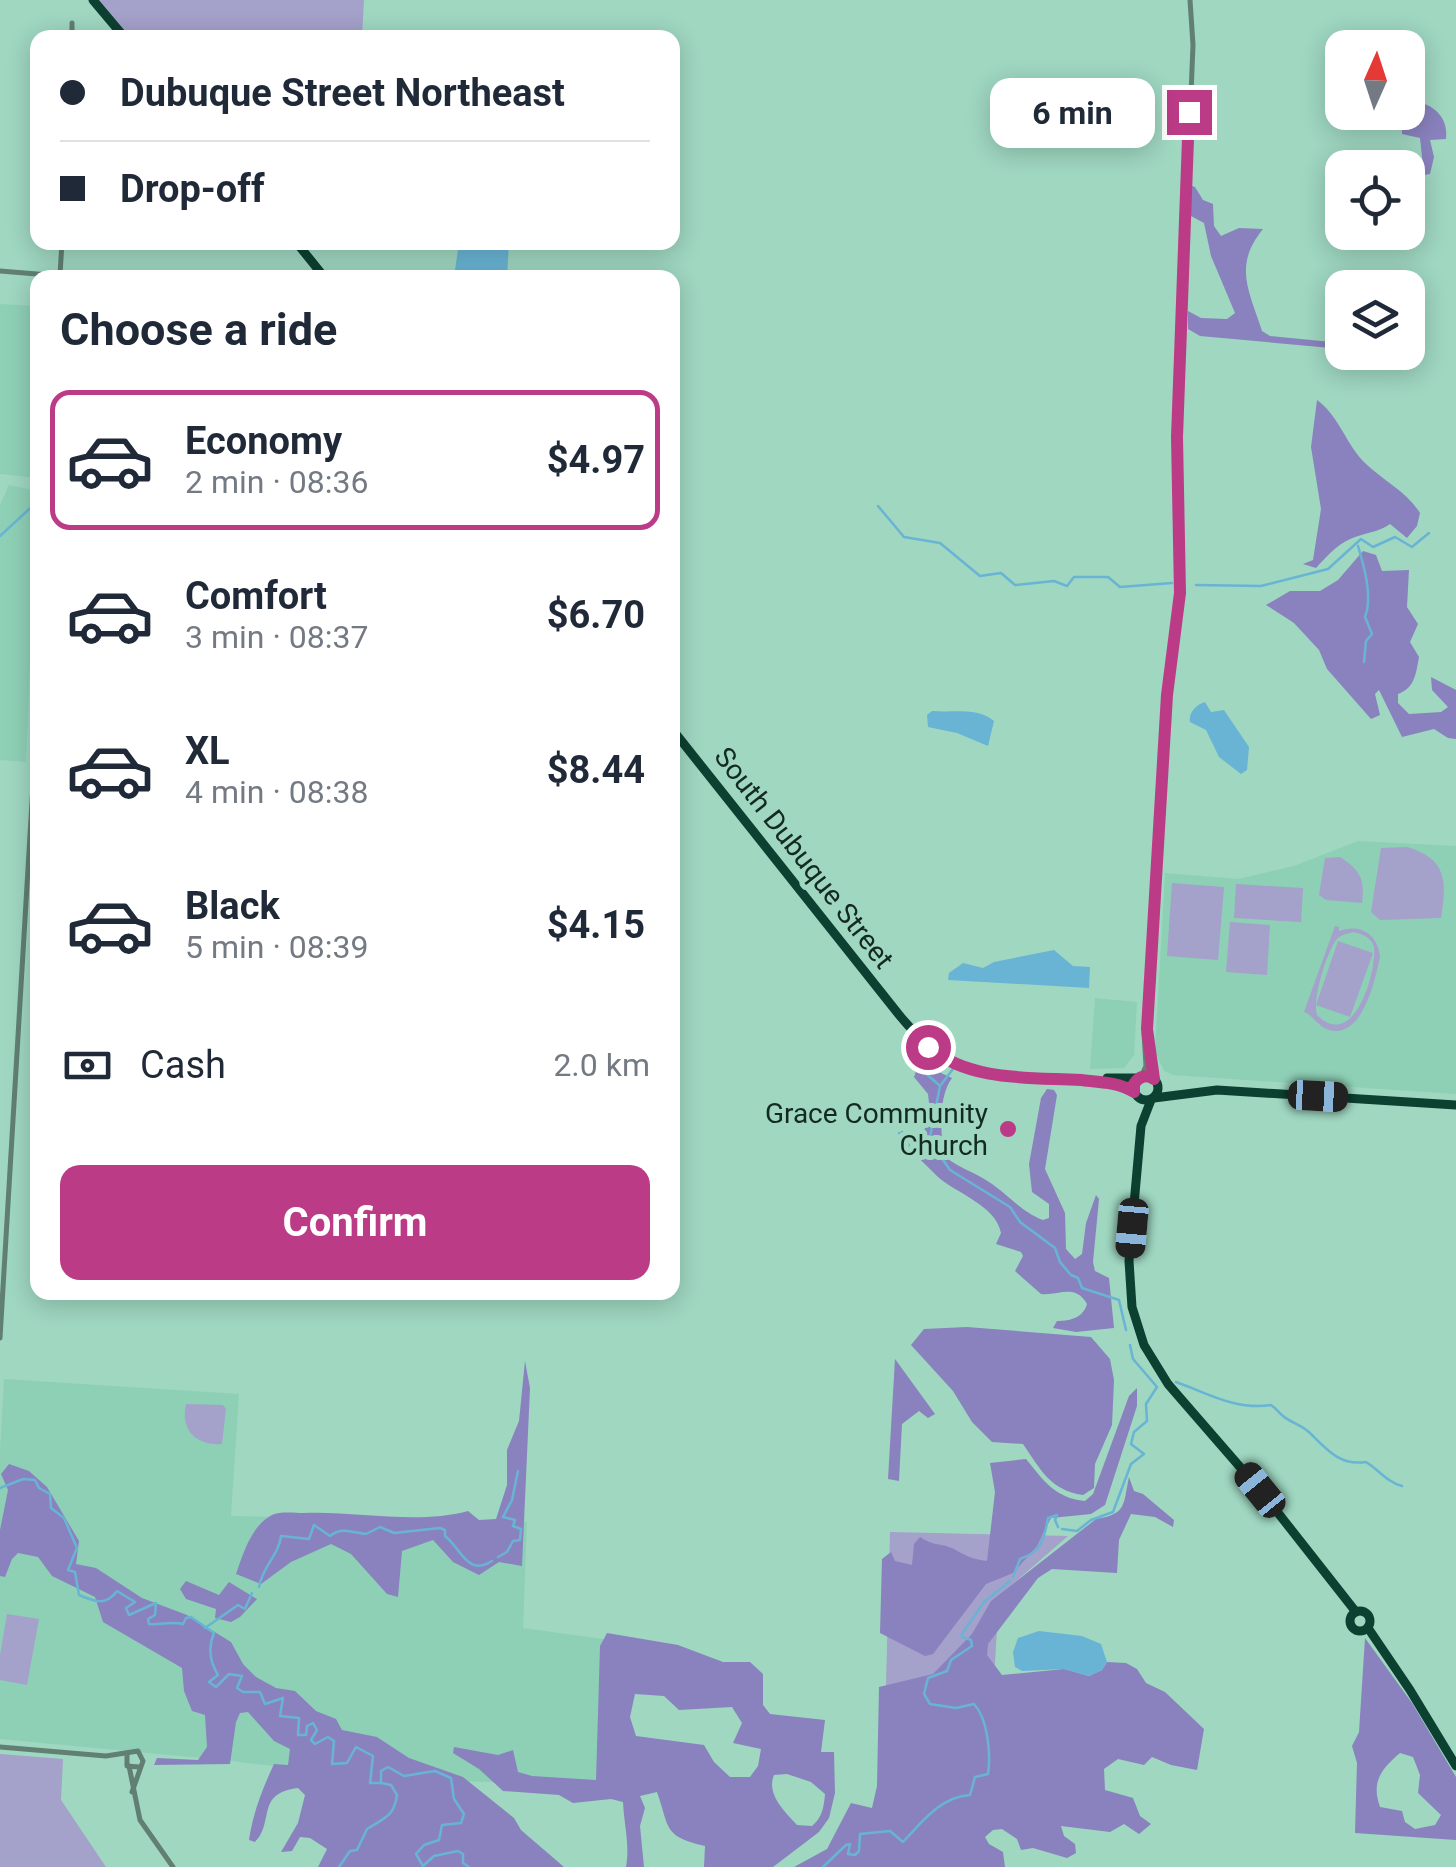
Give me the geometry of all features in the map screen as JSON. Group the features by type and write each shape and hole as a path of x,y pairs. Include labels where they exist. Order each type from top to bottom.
{"main road":[{"path":"94,0 118,30"},
{"path":"302,250 319,270"},
{"name":"South Dubuque Street","path":"680,738 900,1016 932,1050 966,1069 994,1075 1095,1081"},
{"path":"1140,1077 1134,1084 1141,1126"},
{"path":"1095,1081 1140,1077 1168,1086 1456,1105"},
{"path":"1095,1081 1120,1085 1152,1099 1218,1090"},
{"path":"1156,1081 1158,1088 1145,1108 1141,1126 1129,1280 1132,1307 1144,1344 1168,1384 1246,1473 1356,1612 1352,1626 1359,1631 1368,1628 1456,1766"}],"street":[{"path":"1156,1081 1147,1029 1167,695 1180,585 1177,437 1193,45 1190,0"},
{"path":"72,22 72,30"},
{"path":"0,271 30,274"},
{"path":"0,1338 30,835"},
{"path":"1140,1077 1146,1066 1147,1029"},
{"path":"0,1747 106,1756 140,1752 144,1759 132,1792"},
{"path":"127,1754 132,1792 143,1827 173,1867"},
{"path":"106,1756 140,1767"}],"shaded area":[{"path":"97,0 364,0 362,30 122,30"},
{"path":"1425,105 1442,118 1446,139 1430,140 1434,157 1430,174 1425,175 1425,150 1421,150 1420,138 1402,134 1402,130 1425,130"},
{"path":"1190,185 1203,200 1213,204 1214,226 1221,236 1239,228 1263,229 1248,255 1246,267 1262,331 1270,336 1325,341 1325,347 1200,336 1188,329 1188,311 1201,318 1227,319 1235,313 1211,256 1204,223 1191,216"},
{"path":"0,304 30,306 30,477 0,474"},
{"path":"1317,400 1332,414 1359,456 1420,513 1417,526 1407,538 1390,524 1345,542 1316,568 1303,564 1313,560 1321,509 1311,447"},
{"path":"9,485 30,490 26,762 0,760 0,505"},
{"path":"1363,551 1376,555 1382,571 1409,570 1407,607 1418,624 1410,642 1419,657 1414,679 1398,694 1398,703 1409,714 1441,712 1448,707 1432,690 1431,677 1456,690 1456,739 1434,729 1402,737 1379,690 1375,694 1380,715 1371,719 1327,669 1319,650 1294,623 1266,605 1290,591 1320,591 1338,580"},
{"path":"1358,841 1456,846 1456,1094 1173,1075 1164,1071 1155,1051 1165,873 1238,879 1294,866"},
{"path":"1407,847 1430,858 1441,873 1441,918 1380,920 1371,912 1381,848"},
{"path":"1340,857 1360,876 1362,903 1326,900 1319,895 1325,858"},
{"path":"1172,883 1224,887 1218,960 1167,956"},
{"path":"1236,884 1303,888 1301,922 1234,918"},
{"path":"1230,922 1270,925 1267,975 1226,972"},
{"path":"1335,926 1339,931 1354,928 1367,932 1376,942 1380,957 1371,993 1359,1017 1351,1026 1329,1030 1304,1012","holes":["1353,932 1373,944 1373,967 1363,1000 1354,1014 1344,1023 1331,1024 1317,1015 1321,975 1338,938"]},
{"path":"1338,941 1373,953 1350,1017 1316,1005"},
{"path":"1095,998 1137,1002 1134,1055 1124,1068 1090,1069"},
{"path":"919,1063 952,1078 942,1105 945,1157 1043,1220 1049,1218 1049,1204 1032,1192 1029,1164 1041,1098 1047,1089 1054,1090 1057,1095 1045,1169 1065,1213 1066,1249 1075,1259 1082,1254 1086,1223 1096,1195 1099,1199 1093,1262 1095,1271 1109,1278 1114,1328 1076,1332 1053,1328 1057,1321 1079,1316 1087,1304 1072,1292 1041,1294 1015,1271 1023,1256 1021,1252 996,1244 1001,1233 991,1215 945,1182 908,1148 902,1148 901,1131 922,1132 931,1121 928,1094 914,1077"},
{"path":"967,1327 1091,1337 1110,1359 1114,1380 1112,1425 1095,1464 1094,1488 1083,1495 1062,1489 1047,1477 1023,1444 992,1442 911,1345 924,1329"},
{"path":"895,1359 935,1414 928,1418 919,1411 902,1424 899,1481 888,1479"},
{"path":"525,1361 530,1388 522,1566 499,1562 479,1575 453,1562 433,1540 402,1551 398,1597 387,1594 351,1554 331,1544 291,1562 261,1584 236,1574 253,1533 275,1514 428,1517 468,1511 479,1520 496,1519 507,1485 507,1450 519,1421"},
{"path":"4,1379 239,1394 231,1516 527,1522 523,1628 603,1639 599,1785 376,1779 0,1739 0,1450"},
{"path":"1137,1388 1137,1406 1105,1505 1091,1514 1051,1518 1037,1546 1013,1573 986,1584 933,1654 925,1656 880,1633 882,1559 891,1552 895,1561 912,1565 914,1544 920,1537 987,1561 995,1492 990,1463 1026,1459 1058,1492 1085,1501 1093,1494 1129,1396"},
{"path":"186,1404 223,1405 226,1409 222,1444 205,1442 192,1434 185,1422"},
{"path":"9,1464 29,1471 47,1487 79,1541 76,1564 96,1568 142,1598 187,1615 231,1642 243,1664 256,1677 276,1688 295,1691 316,1711 336,1719 342,1730 377,1737 409,1758 463,1777 514,1818 521,1830 564,1867 318,1867 327,1849 310,1838 300,1837 292,1851 281,1852 298,1823 305,1795 298,1788 276,1796 261,1834 255,1842 249,1840 274,1764 288,1765 290,1749 274,1741 248,1712 240,1713 236,1722 230,1764 154,1765 157,1758 198,1760 207,1747 205,1715 192,1711 184,1691 182,1668 103,1622 95,1597 52,1576 38,1557 18,1553 5,1577 0,1576 0,1530 8,1490 1,1474"},
{"path":"1129,1477 1134,1491 1174,1520 1173,1527 1155,1517 1131,1514 1119,1540 1117,1573 1052,1569 1038,1578 988,1644 987,1655 1002,1675 1064,1669 1089,1676 1102,1670 1107,1662 1126,1663 1137,1669 1146,1683 1165,1692 1204,1729 1197,1770 1152,1757 1144,1765 1118,1759 1104,1769 1105,1790 1133,1798 1140,1816 1151,1824 1139,1834 1124,1824 1110,1832 1061,1826 1064,1836 1075,1844 1076,1853 1067,1858 1033,1848 1021,1850 1017,1839 1002,1829 993,1830 985,1837 1003,1852 1005,1867 794,1867 827,1849 851,1803 872,1808 877,1786 879,1687 933,1674 972,1634 991,1601 1096,1519 1122,1507"},
{"path":"890,1532 1068,1536 999,1596 994,1679 883,1800"},
{"path":"186,1581 219,1595 229,1582 257,1599 231,1622 215,1618 216,1609 186,1599 180,1589"},
{"path":"7,1614 39,1619 27,1685 0,1680"},
{"path":"607,1633 678,1645 723,1662 750,1662 763,1674 763,1705 770,1714 825,1720 821,1752 834,1752 835,1793 829,1818 819,1832 773,1867 704,1867 705,1846 682,1839 670,1829 657,1792 640,1796 645,1808 640,1826 644,1867 626,1867 623,1802 611,1799 573,1803 559,1795 503,1791 453,1753 454,1747 498,1755 513,1750 518,1772 596,1780 600,1646","holes":["635,1694 664,1696 679,1710 732,1707 742,1723 733,1743 761,1749 758,1766 750,1777 730,1777 704,1745 636,1736 630,1717","787,1774 811,1782 825,1794 822,1812 812,1826 797,1825 774,1795 774,1775"]},
{"path":"1365,1638 1412,1703 1456,1777 1456,1840 1355,1833 1357,1763 1352,1746 1359,1732","holes":["1400,1753 1413,1757 1420,1775 1418,1793 1441,1815 1435,1825 1415,1829 1405,1822 1402,1811 1380,1807 1377,1790 1383,1771 1393,1759"]},
{"path":"0,1754 63,1759 61,1800 106,1867 0,1867"}],"water":[{"path":"458,250 509,250 507,270 455,270"},
{"path":"1205,702 1211,712 1224,710 1249,747 1247,770 1241,774 1219,757 1206,730 1190,722 1194,709"},
{"path":"932,711 972,712 994,721 988,746 957,733 928,727 927,715"},
{"path":"1054,950 1073,966 1090,967 1089,988 948,980 949,973 963,963 983,968 994,962"},
{"path":"1039,1631 1082,1636 1101,1644 1107,1662 1102,1670 1089,1676 1064,1669 1022,1671 1015,1667 1013,1652 1018,1638"}],"waterway":[{"path":"878,506 904,537 940,543 980,576 1001,573 1015,585 1054,581 1067,586 1074,577 1108,577 1120,587 1172,583"},
{"path":"0,536 30,508"},
{"path":"1196,585 1261,586 1328,569 1361,539 1373,547 1395,537 1412,547 1429,533"},
{"path":"1358,546 1368,591 1365,617 1372,634 1366,641 1364,662"},
{"path":"914,1063 939,1085"},
{"path":"953,1069 940,1086 929,1142 932,1151 939,1154 950,1170 1010,1207 1020,1222 1055,1248 1060,1262 1078,1278 1082,1288 1119,1300 1126,1330"},
{"path":"899,1133 926,1142"},
{"path":"1062,1529 1077,1531 1091,1520 1113,1512 1131,1464 1144,1454 1131,1444 1134,1432 1147,1421 1146,1404 1157,1387 1133,1359 1130,1345"},
{"path":"1176,1382 1233,1403 1271,1405 1335,1456 1349,1462 1366,1462 1402,1486"},
{"path":"498,1557 507,1552 513,1541 520,1540 521,1529 513,1526 515,1520 503,1517 512,1500 518,1471"},
{"path":"0,1488 23,1479 35,1480 39,1488 50,1494 51,1508 64,1518 77,1548 68,1570 75,1572 79,1595 100,1601 117,1591 135,1602 126,1608 129,1615 156,1603 149,1624 183,1624 191,1617 214,1633 211,1654 218,1675 209,1682 216,1687 229,1674 242,1676 237,1688 260,1692 265,1704 283,1698 280,1716 299,1718 298,1735 306,1735 307,1726 313,1723 317,1730 311,1740 315,1744 328,1737 334,1741 332,1764 347,1763 356,1747 373,1756 370,1783 381,1783 381,1771 388,1767 404,1776 435,1771 451,1778 454,1799 464,1814 461,1823 442,1825 439,1840 424,1845 416,1854 423,1866 434,1856 458,1851 469,1867"},
{"path":"1013,1577 1020,1559 1041,1544 1048,1518 1057,1515 1058,1527"},
{"path":"259,1587 281,1536 309,1539 314,1525 330,1536 343,1531 366,1534 380,1527 394,1533 440,1528 470,1563 476,1566 492,1561"},
{"path":"823,1867 846,1845 850,1844 848,1854 855,1855 860,1834 890,1831 903,1842 941,1805 970,1795 975,1777 988,1774 987,1737 979,1710 974,1704 956,1708 930,1704 924,1694 928,1678 947,1671 951,1660 972,1646 971,1640 962,1634 984,1602 1010,1581"},
{"path":"205,1628 238,1605 245,1609 252,1593"},
{"path":"339,1867 350,1851 357,1850 367,1829 393,1808 397,1795 391,1785 381,1783"}],"place":[{"name":"Grace Community Church","path":"1008,1129"}],"route":[{"path":"928,1047 955,1064 994,1075 1095,1081 1134,1092 1139,1078 1154,1079 1147,1029 1167,695 1180,593 1177,437 1189,112"}]}
